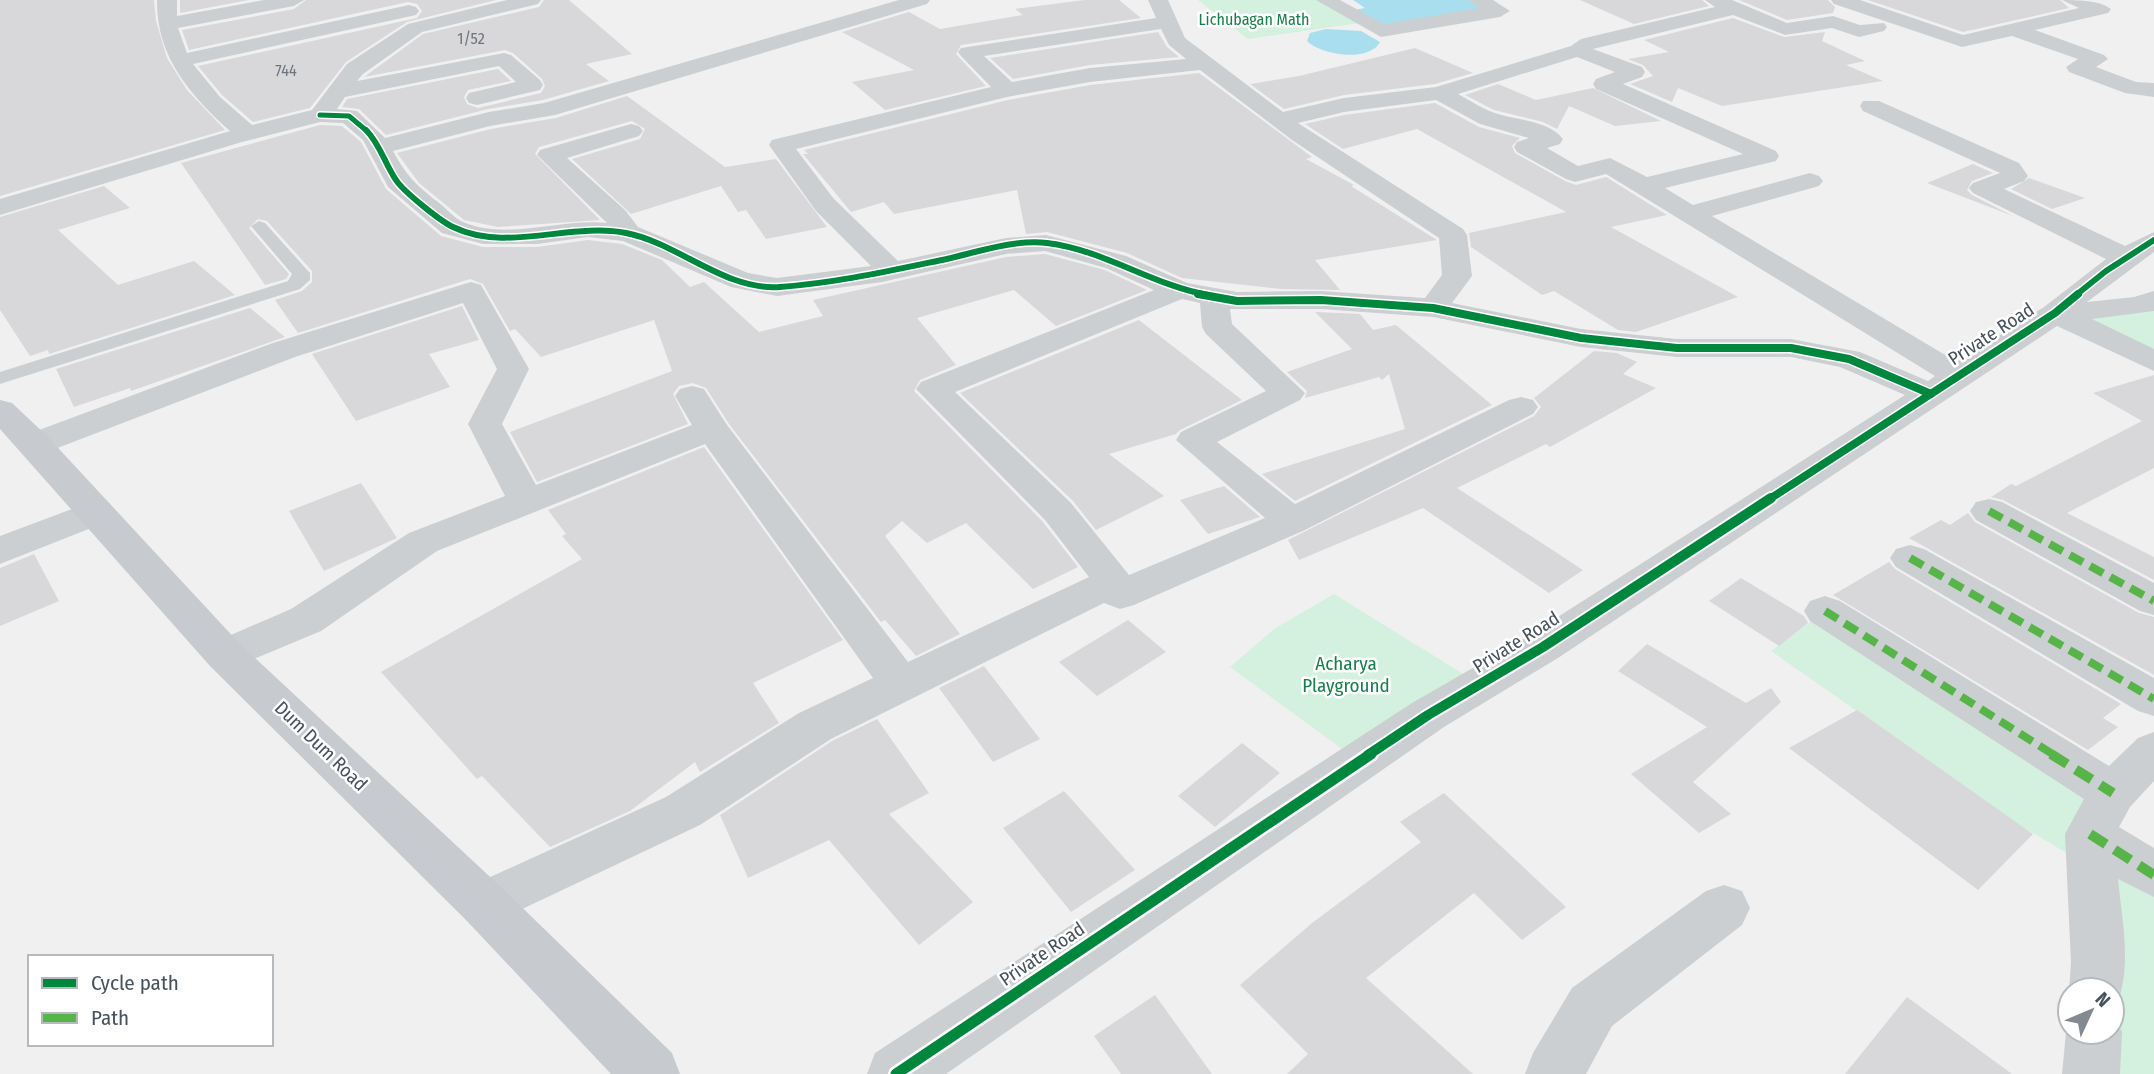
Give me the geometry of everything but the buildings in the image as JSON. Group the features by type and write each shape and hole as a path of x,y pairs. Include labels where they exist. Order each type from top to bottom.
{"main road":[{"name":"Dum Dum Road","path":"0,410 35,444 225,655 484,904 651,1074"}],"street":[{"path":"167,0 169,34 182,60 227,119 247,133"},
{"path":"168,24 293,0"},
{"path":"329,103 355,69 415,28 531,0"},
{"path":"329,103 376,131 547,110 920,0"},
{"path":"1158,0 1176,41 1334,160 1403,199 1453,235 1457,276 1433,308"},
{"path":"1326,0 1381,31 1500,11 1478,0"},
{"path":"1841,0 1962,41 2101,9 2072,0"},
{"path":"1279,120 1345,105 1439,93 1578,50 1588,43 1723,5 1785,29 1833,22 1859,31 1903,22"},
{"path":"182,60 409,12"},
{"path":"1007,90 968,52 1167,22"},
{"path":"2012,29 2096,59 2077,67 2133,88 2154,90"},
{"path":"1578,50 1634,72 1604,84 1767,156 1642,186"},
{"path":"0,207 247,133 329,103 504,59 532,85 453,104"},
{"path":"892,271 825,205 781,145 1007,90 1090,75 1204,63"},
{"path":"1439,93 1488,119 1522,126 1551,139 1526,147 1575,174 1610,166 1690,214 1944,385"},
{"path":"1871,106 2010,168 2015,176 1982,188 2141,249"},
{"path":"376,131 397,182 452,227 483,236 537,236 588,229 628,233 741,281 777,287 892,271 1006,246 1046,243 1116,262 1179,290 1237,301 1321,300 1433,308 1581,338 1677,348 1791,348 1849,359 1944,385"},
{"path":"628,233 616,216 549,155 631,131"},
{"path":"1690,214 1810,181"},
{"name":"Private Road","path":"896,1074 1427,715 1543,647 2055,313 2141,249"},
{"path":"1179,290 933,390 1029,482 1101,562 1120,595 1292,521 1521,407"},
{"path":"35,444 284,350 471,291 513,369 485,424 526,501"},
{"path":"1214,297 1217,327 1287,393 1193,440 1292,521"},
{"path":"2055,313 2138,306 2154,300"},
{"path":"2055,313 2154,361"},
{"path":"692,397 712,429 901,684"},
{"path":"225,655 306,620 423,542 644,458 712,429"},
{"path":"1989,511 2154,601"},
{"path":"0,551 96,512"},
{"path":"1910,558 2154,699"},
{"path":"484,904 683,811 815,726 1113,582"},
{"path":"1825,611 2102,814 2154,875"},
{"path":"2097,976 2102,814 2154,751"},
{"path":"1554,1074 1592,1007 1724,908"},
{"path":"2091,1074 2093,1046"}],"lane":[{"path":"0,377 294,285 301,279 301,273 259,226"}],"green space":[{"name":"Lichubagan Math","path":"1198,0 1322,0 1360,23 1248,39"},
{"path":"2154,309 2154,353 2088,319"},
{"name":"Acharya Playground","path":"1334,594 1465,675 1346,752 1230,667 1274,629"},
{"path":"1825,611 2105,788 2093,869 2020,825 1771,651"},
{"path":"2111,867 2154,892 2154,1074 2120,1074 2119,1046 2126,1046 2126,976 2116,976"}],"water":[{"path":"1353,0 1472,0 1490,10 1381,30 1354,10 1365,8"},
{"path":"1326,29 1361,31 1380,42 1366,53 1345,55 1323,50 1307,41 1310,33"}],"marked path":[{"path":"1989,511 2154,601"},
{"path":"1910,558 2154,699"},
{"path":"1825,611 2113,793"},
{"path":"2090,834 2154,875"}],"cycle path":[{"path":"320,115 349,116 362,126 373,137 397,182 452,227 483,236 537,236 588,229 628,233 741,281 777,287 882,273 1006,246 1046,243 1116,262 1179,290 1237,301 1321,300 1433,308 1581,338 1677,348 1791,348 1849,359 1931,394"},
{"path":"896,1074 1428,715 1543,647 2055,313 2106,271 2154,240"}]}
